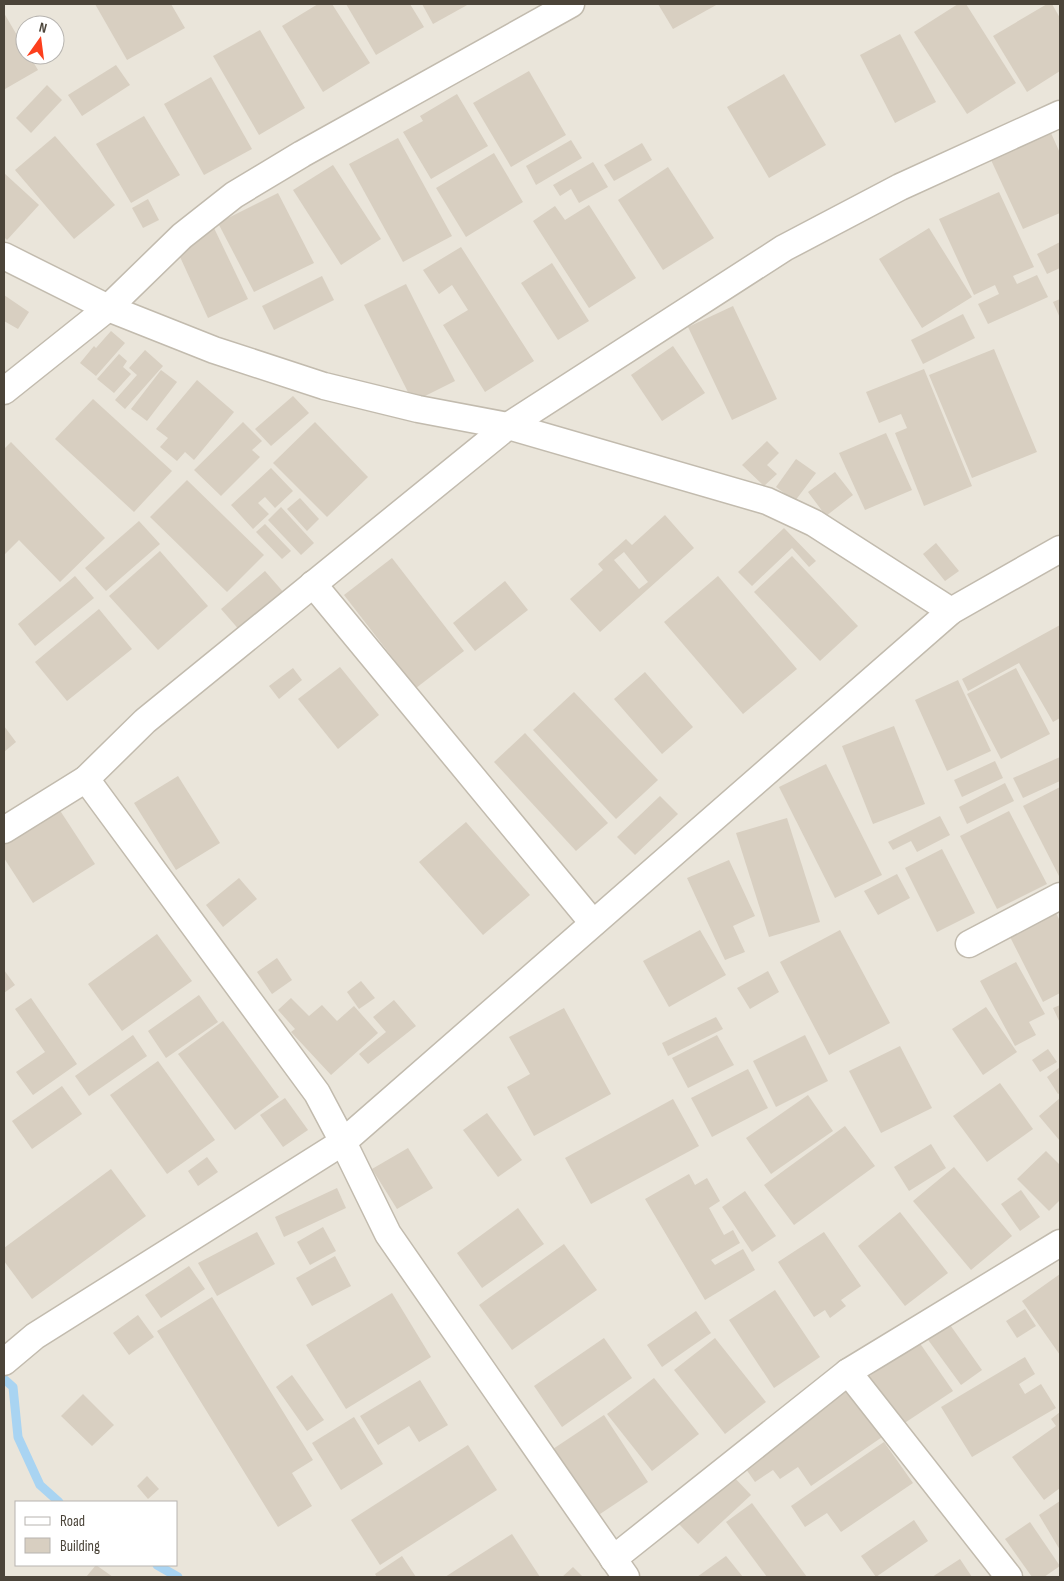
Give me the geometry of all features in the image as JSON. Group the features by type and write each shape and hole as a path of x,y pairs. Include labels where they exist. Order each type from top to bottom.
{"street":[{"path":"4,391 108,308 182,236 234,195 302,154 571,4"},
{"path":"4,830 86,778 145,721 508,426 784,248 900,187 1060,114"},
{"path":"4,256 108,308 214,350 324,386 418,409 508,426 767,501 814,523 951,611"},
{"path":"4,1362 35,1336 343,1142 951,611 1060,549"},
{"path":"313,584 593,923"},
{"path":"86,778 317,1093 388,1234 620,1568 848,1372 1060,1243"},
{"path":"969,944 1060,896"},
{"path":"848,1372 1008,1577"}],"shaded area":[{"path":"4,4 1060,4 1060,1577 4,1577"}],"building":[{"path":"95,4 171,4 185,28 127,60"},
{"path":"318,4 332,4 370,63 323,92 282,26"},
{"path":"346,4 410,4 424,27 376,55"},
{"path":"422,4 469,4 433,24"},
{"path":"658,4 718,4 673,29"},
{"path":"958,4 966,4 1016,83 967,114 914,32"},
{"path":"1047,4 1052,4 1060,18 1060,71 1027,92 993,36"},
{"path":"4,13 15,32 15,65 35,65 38,70 5,89"},
{"path":"260,30 305,108 259,135 213,56"},
{"path":"900,34 936,102 895,123 860,55"},
{"path":"116,65 130,85 82,116 68,95"},
{"path":"529,71 566,135 511,167 473,103"},
{"path":"784,74 826,145 769,178 727,107"},
{"path":"211,77 252,149 204,175 164,104"},
{"path":"47,85 62,100 31,133 16,118"},
{"path":"457,94 488,146 431,179 403,132 423,121 420,116"},
{"path":"144,116 180,175 131,203 96,144"},
{"path":"1051,133 1060,153 1060,213 1023,229 991,160"},
{"path":"55,136 115,205 74,239 15,170"},
{"path":"398,138 452,236 403,262 349,164"},
{"path":"571,140 582,158 536,185 526,166"},
{"path":"642,143 652,160 614,181 604,165"},
{"path":"494,153 523,202 466,237 436,188"},
{"path":"593,162 608,187 579,203 571,189 560,196 553,185"},
{"path":"333,165 381,239 341,265 293,190"},
{"path":"668,167 714,238 663,270 618,200"},
{"path":"4,173 39,205 7,240 4,237"},
{"path":"999,192 1034,267 1013,276 1017,284 1037,275 1048,297 988,324 978,304 999,294 995,285 974,295 939,219"},
{"path":"278,193 314,263 254,292 218,223"},
{"path":"148,199 159,220 143,228 132,208"},
{"path":"589,205 636,278 589,308 533,221 555,206 565,220"},
{"path":"214,228 248,299 208,318 175,246"},
{"path":"929,228 972,297 922,328 879,259"},
{"path":"1060,242 1060,268 1047,274 1037,254"},
{"path":"461,247 534,361 485,392 443,325 468,310 452,285 439,294 423,270"},
{"path":"552,263 589,321 558,340 521,283"},
{"path":"322,276 334,300 274,330 262,306"},
{"path":"406,284 455,381 413,402 364,305"},
{"path":"4,295 29,312 18,329 4,321"},
{"path":"1060,299 1060,318 1053,302"},
{"path":"733,306 777,399 732,420 688,327"},
{"path":"963,314 975,338 923,364 911,340"},
{"path":"111,331 125,343 96,376 80,363 94,346 96,348"},
{"path":"673,346 705,393 662,421 631,375"},
{"path":"994,349 1037,452 972,478 929,375"},
{"path":"145,350 163,366 125,409 115,400 137,375 129,368"},
{"path":"119,354 127,361 123,367 131,374 114,393 97,379"},
{"path":"924,369 972,486 924,506 895,433 907,428 901,414 879,423 866,392"},
{"path":"161,370 177,382 147,421 131,409"},
{"path":"197,380 234,412 194,460 185,452 177,461 160,447 168,438 156,429"},
{"path":"293,396 309,413 271,446 255,429"},
{"path":"93,399 172,471 134,512 55,439"},
{"path":"243,422 262,441 252,450 260,457 221,496 194,470"},
{"path":"315,422 368,477 327,517 273,463"},
{"path":"886,433 912,490 865,510 839,453"},
{"path":"767,441 779,453 767,465 777,474 764,486 742,465"},
{"path":"11,442 105,538 60,582 19,540 4,555 4,449"},
{"path":"796,459 816,473 795,501 776,487"},
{"path":"271,468 293,491 275,508 265,497 258,503 269,514 253,529 231,505"},
{"path":"835,472 853,495 826,516 808,492"},
{"path":"187,480 264,555 227,592 150,517"},
{"path":"300,498 319,519 307,531 287,509"},
{"path":"281,507 314,543 301,555 268,520"},
{"path":"665,515 694,548 600,632 570,599 603,570 598,564 626,539 632,545","holes":["624,552 648,582 639,589 614,560"]},
{"path":"139,521 160,544 106,591 85,568"},
{"path":"265,524 291,551 282,559 256,532"},
{"path":"784,528 816,561 809,567 792,548 752,586 738,572"},
{"path":"936,543 959,571 945,581 923,554"},
{"path":"160,551 208,606 158,650 109,596"},
{"path":"792,556 858,626 820,661 754,592"},
{"path":"392,558 464,651 416,688 344,595"},
{"path":"265,571 285,594 241,632 221,609"},
{"path":"75,576 94,598 35,646 18,624"},
{"path":"718,576 797,669 743,714 664,622"},
{"path":"505,581 528,610 475,651 453,623"},
{"path":"99,609 132,649 67,701 35,662"},
{"path":"1060,625 1060,718 1053,722 1019,663 968,691 962,679"},
{"path":"340,667 379,715 338,749 298,699"},
{"path":"293,668 302,680 279,699 269,686"},
{"path":"1016,668 1050,734 1001,759 967,694"},
{"path":"645,672 693,727 662,754 614,699"},
{"path":"958,680 991,751 947,771 915,700"},
{"path":"574,692 658,780 616,819 533,730"},
{"path":"4,726 16,742 4,752"},
{"path":"894,726 925,804 873,824 842,746"},
{"path":"525,733 608,823 576,851 494,762"},
{"path":"1060,757 1060,781 1023,798 1013,778"},
{"path":"995,761 1003,778 962,797 954,780"},
{"path":"826,764 882,875 835,898 779,787"},
{"path":"178,776 220,843 176,870 134,803"},
{"path":"1005,783 1014,801 967,824 959,807"},
{"path":"1060,787 1060,878 1023,806"},
{"path":"660,796 678,814 635,855 617,837"},
{"path":"59,809 95,864 33,903 4,858 4,843"},
{"path":"1009,811 1047,884 997,909 960,836"},
{"path":"940,816 950,835 917,852 911,841 893,850 888,842"},
{"path":"787,818 820,922 769,937 736,833"},
{"path":"466,822 530,895 483,935 419,862"},
{"path":"942,849 975,913 937,932 905,868"},
{"path":"729,860 755,916 733,926 745,952 725,960 687,878"},
{"path":"897,874 910,898 878,915 864,891"},
{"path":"239,878 257,899 223,927 206,905"},
{"path":"1053,907 1060,921 1060,993 1043,1002 1007,931"},
{"path":"700,930 726,975 669,1007 643,961"},
{"path":"840,930 890,1023 829,1055 780,962"},
{"path":"157,934 192,981 122,1031 88,984"},
{"path":"277,958 292,980 272,994 257,972"},
{"path":"1016,962 1045,1014 1029,1022 1036,1035 1015,1046 980,981"},
{"path":"4,970 15,985 4,993"},
{"path":"768,971 779,992 750,1009 737,988"},
{"path":"361,981 375,998 359,1009 347,992"},
{"path":"199,995 218,1022 166,1058 148,1031"},
{"path":"31,998 77,1064 33,1095 16,1072 45,1052 15,1009"},
{"path":"291,998 309,1016 322,1005 337,1021 354,1006 378,1033 331,1075 291,1032 295,1029 278,1010"},
{"path":"394,1000 416,1026 368,1064 359,1054 386,1032 373,1017"},
{"path":"1060,1005 1060,1023 1053,1008"},
{"path":"986,1007 1017,1052 983,1075 952,1029"},
{"path":"564,1008 611,1094 534,1136 507,1087 530,1074 509,1037"},
{"path":"716,1017 723,1029 668,1056 662,1043"},
{"path":"223,1021 279,1097 235,1130 178,1054"},
{"path":"133,1035 147,1056 89,1096 75,1076"},
{"path":"717,1035 734,1065 688,1088 672,1058"},
{"path":"805,1035 828,1081 776,1107 753,1061"},
{"path":"900,1046 932,1108 881,1133 849,1071"},
{"path":"1048,1049 1057,1062 1040,1072 1032,1060"},
{"path":"158,1061 215,1140 167,1174 110,1095"},
{"path":"1060,1067 1060,1093 1058,1094 1047,1077"},
{"path":"748,1069 768,1108 712,1137 691,1098"},
{"path":"1000,1083 1033,1129 987,1162 953,1116"},
{"path":"62,1086 82,1114 32,1149 12,1121"},
{"path":"808,1095 833,1131 771,1174 746,1138"},
{"path":"285,1098 308,1130 283,1147 260,1115"},
{"path":"1060,1098 1060,1141 1039,1116"},
{"path":"673,1099 699,1146 591,1204 565,1158"},
{"path":"487,1113 522,1160 498,1177 463,1130"},
{"path":"845,1126 875,1166 794,1225 764,1185"},
{"path":"931,1144 946,1168 909,1191 894,1167"},
{"path":"408,1148 433,1188 397,1209 372,1169"},
{"path":"1046,1151 1060,1165 1060,1200 1049,1211 1017,1179"},
{"path":"207,1157 218,1172 198,1186 188,1171"},
{"path":"954,1167 1012,1236 971,1270 913,1201"},
{"path":"111,1169 146,1216 32,1299 4,1261 4,1248"},
{"path":"689,1174 695,1185 707,1178 720,1201 709,1208 724,1235 733,1230 740,1243 711,1260 715,1265 743,1249 755,1270 705,1300 645,1199"},
{"path":"337,1188 346,1208 284,1237 275,1217"},
{"path":"1021,1190 1040,1217 1020,1231 1001,1204"},
{"path":"745,1191 776,1236 752,1252 722,1207"},
{"path":"518,1208 544,1244 482,1288 457,1253"},
{"path":"900,1212 948,1273 905,1306 858,1246"},
{"path":"323,1227 336,1251 310,1265 297,1242"},
{"path":"257,1232 275,1264 217,1296 198,1263"},
{"path":"824,1232 861,1286 841,1300 846,1306 830,1318 825,1310 814,1317 778,1262"},
{"path":"564,1244 597,1290 512,1350 479,1305"},
{"path":"335,1256 351,1286 312,1306 296,1278"},
{"path":"189,1266 205,1289 161,1318 145,1295"},
{"path":"1060,1274 1060,1355 1022,1301"},
{"path":"775,1290 820,1357 774,1388 729,1320"},
{"path":"392,1293 431,1357 346,1409 306,1345"},
{"path":"212,1297 313,1460 292,1473 312,1506 278,1527 157,1331"},
{"path":"1025,1309 1036,1326 1017,1338 1006,1321"},
{"path":"696,1311 711,1333 662,1367 647,1345"},
{"path":"138,1315 154,1337 129,1355 113,1333"},
{"path":"948,1322 982,1370 961,1385 926,1337"},
{"path":"604,1338 632,1378 562,1427 534,1386"},
{"path":"715,1338 766,1402 725,1434 674,1370"},
{"path":"919,1342 953,1391 900,1426 867,1378"},
{"path":"1025,1357 1035,1374 1019,1384 1025,1394 1041,1384 1056,1408 972,1457 941,1407"},
{"path":"292,1375 324,1420 307,1431 276,1387"},
{"path":"654,1378 699,1434 652,1471 607,1414"},
{"path":"420,1380 448,1425 419,1442 409,1426 378,1445 360,1416"},
{"path":"854,1385 888,1433 811,1486 798,1467 780,1479 773,1470 755,1482 741,1462"},
{"path":"83,1394 114,1425 92,1446 61,1416"},
{"path":"1060,1412 1060,1488 1044,1500 1012,1457 1056,1426 1051,1419"},
{"path":"604,1415 648,1482 594,1518 550,1451"},
{"path":"354,1417 383,1464 341,1490 312,1443"},
{"path":"884,1442 913,1483 841,1532 827,1513 805,1527 791,1506"},
{"path":"468,1445 497,1490 380,1565 351,1520"},
{"path":"731,1474 751,1495 698,1544 678,1523"},
{"path":"147,1476 159,1489 148,1499 137,1486"},
{"path":"1060,1501 1060,1550 1039,1515"},
{"path":"752,1503 807,1577 767,1577 726,1522"},
{"path":"914,1520 928,1541 876,1577 861,1556"},
{"path":"1030,1522 1060,1566 1044,1577 1032,1577 1005,1539"},
{"path":"512,1534 540,1577 445,1577"},
{"path":"402,1556 416,1577 377,1577 375,1574"},
{"path":"726,1556 743,1577 697,1577"},
{"path":"960,1559 972,1577 932,1577"},
{"path":"95,1566 97,1566 113,1577 86,1577"},
{"path":"573,1567 583,1577 562,1577"}],"waterway":[{"path":"4,1379 13,1387 18,1437 40,1485 58,1501"},
{"path":"159,1566 178,1577"}]}
